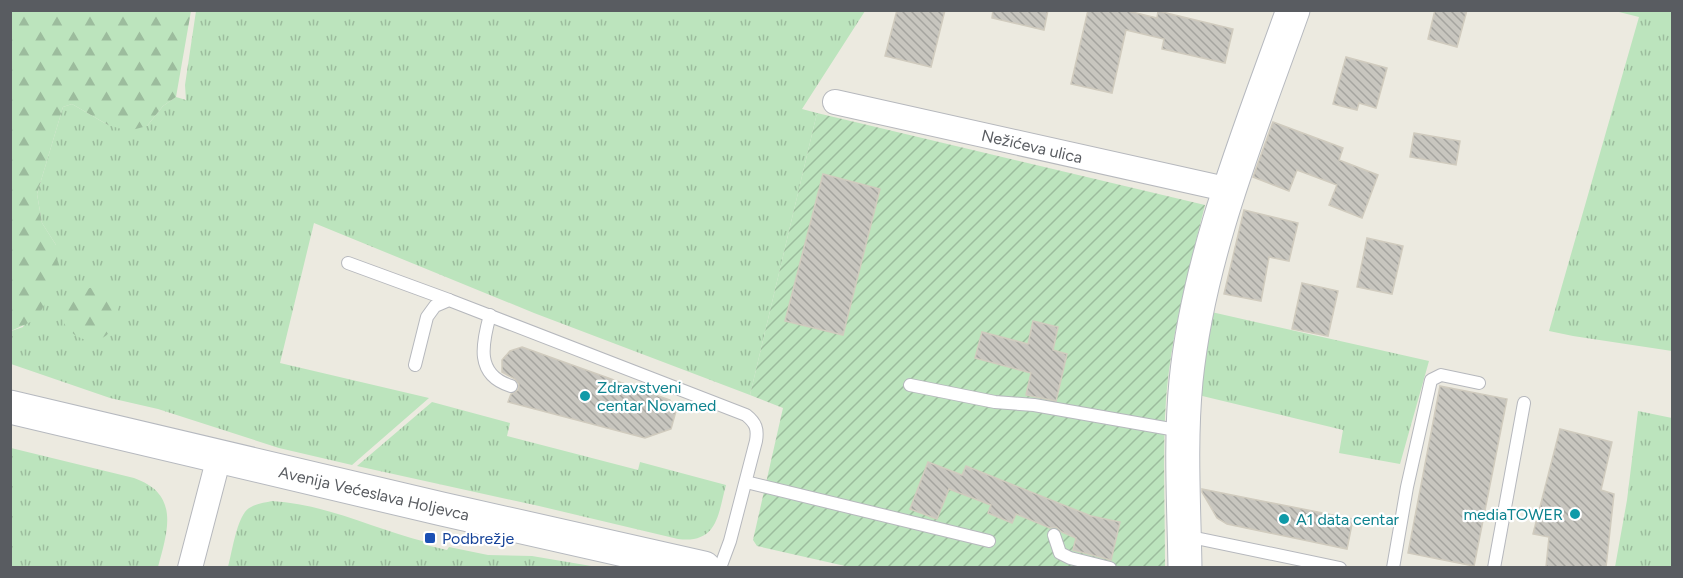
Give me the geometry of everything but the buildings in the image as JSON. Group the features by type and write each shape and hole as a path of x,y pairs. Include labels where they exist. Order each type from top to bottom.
{"street":[{"path":"1185,567 1186,382 1198,307 1223,209 1293,10"},
{"name":"Nežićeva ulica","path":"835,102 1230,190"},
{"name":"Avenija Većeslava Holjevca","path":"10,406 442,509 704,567"},
{"path":"190,567 219,457"}],"lane":[{"path":"348,263 490,315 747,415 754,422 758,431 730,541 720,567"},
{"path":"415,365 427,317 435,306 450,300"},
{"path":"490,315 484,339 486,365 489,373 498,382 511,386"},
{"path":"1393,567 1431,380 1441,375 1479,383"},
{"path":"909,385 994,402 1034,405 1184,431"},
{"path":"1494,567 1524,404"},
{"path":"746,482 989,541"},
{"path":"1054,535 1060,553 1070,558 1110,567"},
{"path":"1185,536 1340,567"}],"green space":[{"path":"11,10 191,11 176,97 163,106 147,126 128,131 108,125 72,104 63,107 37,194 42,223 56,245 58,265 46,301 37,319 11,331"},
{"path":"196,11 865,11 802,109 817,113 750,395 534,313 314,223 280,363 429,398 352,465 279,448 158,409 110,398 11,364 11,331 23,327 56,245 42,223 37,194 63,107 72,104 108,125 147,126 163,106 176,97 186,100 185,85"},
{"path":"1615,11 1672,11 1672,351 1549,331 1639,17"},
{"path":"817,113 1205,205 1174,336 1167,389 1164,454 1165,567 854,568 757,546 753,540 783,408 750,395"},
{"path":"100,286 112,292 119,299 113,326 101,339 86,340 72,333 63,321 62,307 73,294"},
{"path":"1207,311 1429,361 1400,464 1339,453 1343,430 1194,394"},
{"path":"432,402 510,423 507,436 638,470 640,462 726,485 718,516 709,532 701,537 678,539 357,466"},
{"path":"1638,411 1672,418 1672,567 1615,567 1627,500"},
{"path":"11,448 134,478 159,493 167,515 167,527 158,567 11,567"},
{"path":"272,501 331,512 447,550 449,547 488,555 532,556 597,567 228,567 237,531 245,512 261,503"}],"place":[{"name":"Zdravstveni centar Novamed","path":"585,396"},
{"name":"mediaTOWER","path":"1575,514"},
{"name":"A1 data centar","path":"1284,519"},
{"name":"Podbrežje","path":"430,538"}]}
